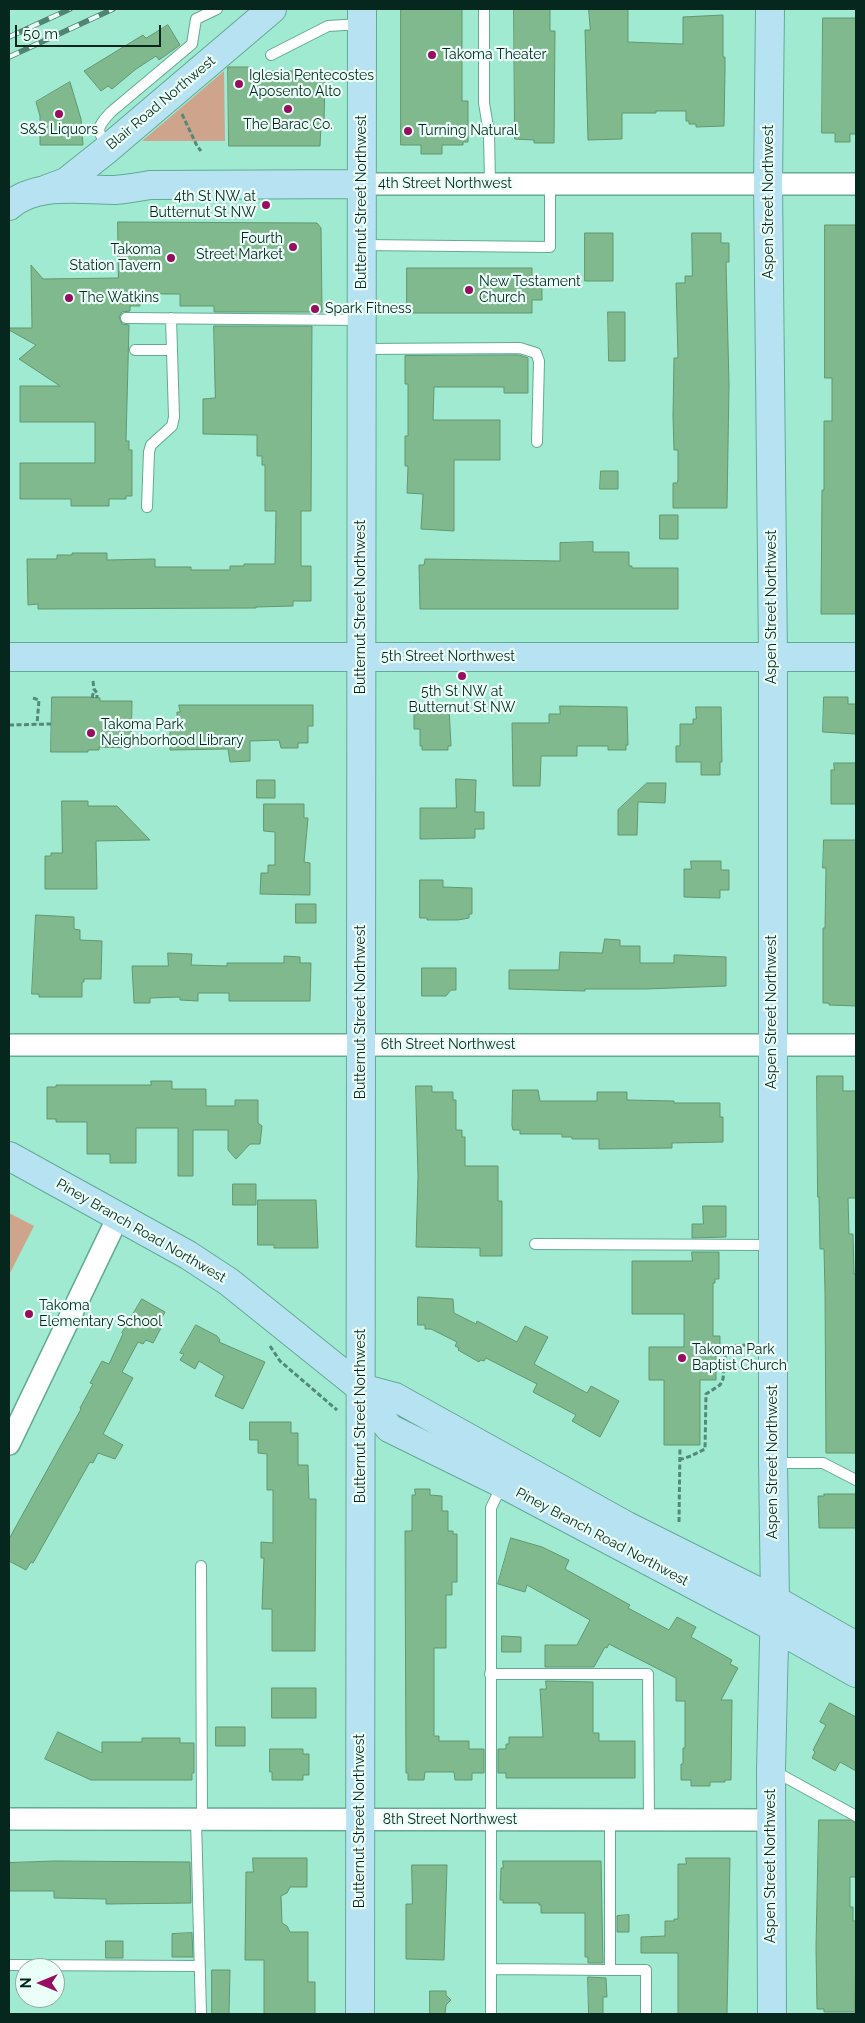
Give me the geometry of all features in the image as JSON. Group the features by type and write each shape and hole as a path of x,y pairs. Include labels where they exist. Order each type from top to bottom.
{"street":[{"name":"Blair Road Northwest","path":"46,190 66,182 272,9"},
{"name":"Aspen Street Northwest","path":"770,9 768,184 773,657 772,1245 775,1600 771,1770 772,2014"},
{"name":"Butternut Street Northwest","path":"360,2014 362,16"},
{"name":"4th Street Northwest","path":"9,206 18,198 46,190 118,190 150,185 856,184"},
{"name":"5th Street Northwest","path":"9,657 856,657"},
{"name":"6th Street Northwest","path":"9,1045 856,1045"},
{"name":"Piney Branch Road Northwest","path":"9,1156 188,1255 230,1282 361,1388 389,1428 503,1484 856,1673"},
{"path":"9,1444 118,1216"},
{"name":"Piney Branch Road Northwest","path":"361,1388 395,1397 627,1526 775,1600 856,1646"},
{"name":"8th Street Northwest","path":"9,1819 360,1821 771,1820"}],"lane":[{"path":"111,145 101,138 98,130 100,125 111,112 192,44 196,19 217,9"},
{"path":"484,9 484,103 489,133 490,184"},
{"path":"271,55 328,26 362,16"},
{"path":"362,245 550,246 550,184"},
{"path":"126,318 362,320"},
{"path":"147,507 149,452 151,446 172,426 171,318"},
{"path":"362,349 520,348 536,353 539,360 537,442"},
{"path":"135,350 172,350"},
{"path":"536,1244 772,1245"},
{"path":"773,1462 823,1462 856,1480"},
{"path":"491,2014 490,1508 503,1484"},
{"path":"201,1566 199,1819 199,1966 201,2014"},
{"path":"490,1674 648,1674 649,1820"},
{"path":"771,1770 856,1816"},
{"path":"610,1820 610,1970"},
{"path":"9,1965 199,1966"},
{"path":"491,1968 646,1970 646,2014"}],"path":[{"path":"182,112 196,146 202,151"},
{"path":"93,681 94,690 97,693 95,698"},
{"path":"33,698 39,700 36,724"},
{"path":"9,725 51,724"},
{"path":"720,1346 748,1345"},
{"path":"679,1460 705,1448 706,1394 720,1385 726,1346"},
{"path":"283,1364 340,1412"},
{"path":"716,1368 748,1367"},
{"path":"678,1522 680,1447"}],"shaded area":[{"path":"224,71 225,141 142,141"},
{"path":"9,1213 34,1226 9,1275"}],"building":[{"name":"Takoma Theater","path":"401,9 462,9 462,101 468,101 468,142 463,142 463,145 442,145 442,154 421,154 421,145 401,145"},
{"path":"514,9 550,9 550,31 555,31 554,143 534,143 534,140 515,139"},
{"path":"589,9 628,9 628,42 683,44 683,17 723,15 723,57 725,57 724,126 696,127 696,124 689,124 689,121 686,121 686,111 622,113 622,139 588,140 585,30 590,30"},
{"path":"823,18 856,18 856,134 850,134 850,142 835,142 835,133 822,133"},
{"path":"168,25 180,45 159,60 156,56 136,69 112,89 108,86 101,91 84,71 143,35 146,38"},
{"path":"228,67 249,67 252,71 325,71 324,125 321,125 320,146 229,146"},
{"path":"70,82 81,119 83,145 40,145 40,116 36,102"},
{"path":"118,222 317,223 321,228 322,312 214,312 214,306 180,306 180,294 140,294 140,306 130,306 130,311 122,312 119,317 122,324 129,325 126,441 129,441 129,450 132,450 132,496 126,496 126,499 109,499 109,506 71,506 71,499 20,499 20,463 95,463 95,422 20,422 20,386 60,386 19,359 36,345 9,330 9,328 32,328 31,265 43,279 118,278"},
{"path":"825,225 856,225 856,614 821,614 824,421 832,421 832,378 825,378"},
{"path":"585,233 613,233 613,281 585,281"},
{"path":"692,233 721,233 721,243 729,243 729,262 726,262 729,384 727,508 673,508 673,483 677,483 678,480 678,450 674,450 673,416 674,358 678,358 676,283 685,283 685,276 692,276"},
{"name":"New Testament Church","path":"407,268 532,268 532,280 542,280 542,300 532,300 532,313 407,313"},
{"path":"608,312 625,312 625,361 609,361"},
{"path":"214,326 312,326 311,511 301,511 301,566 311,566 311,601 293,601 293,606 256,608 38,609 38,604 28,605 27,559 57,559 57,555 72,555 72,553 107,553 107,560 155,559 155,567 191,567 191,570 230,570 230,566 244,566 244,564 275,564 276,511 265,511 265,465 262,465 262,456 257,456 257,435 203,434 203,399 215,398"},
{"path":"519,355 528,358 528,393 504,393 504,387 434,387 433,420 500,420 500,460 454,460 454,531 421,529 423,494 407,493 408,466 405,466 405,436 408,436 408,384 405,384 405,356"},
{"path":"601,471 618,471 618,489 600,489"},
{"path":"660,515 678,515 678,539 660,539"},
{"path":"593,542 593,552 629,552 629,566 632,566 632,568 678,568 678,609 420,609 419,565 424,565 425,559 560,561 560,543"},
{"name":"Takoma Park Neighborhood Library","path":"52,697 88,697 100,698 100,701 132,701 131,748 99,747 99,750 88,750 88,752 51,752"},
{"path":"824,697 848,697 848,704 856,704 856,734 823,732"},
{"path":"179,705 313,705 313,726 308,726 308,743 298,743 298,748 281,748 279,740 250,741 250,761 230,762 228,749 170,750 170,724 177,724 177,712 180,712"},
{"path":"560,706 627,707 628,745 626,745 626,750 608,750 608,746 577,746 577,756 541,756 540,786 513,786 512,723 549,723 549,714 560,714"},
{"path":"449,707 451,746 448,746 448,750 422,750 422,746 420,746 420,729 414,729 414,708"},
{"path":"696,707 721,707 722,762 720,762 720,775 701,775 701,762 676,762 676,746 680,746 680,724 693,724 693,719 696,719"},
{"path":"834,763 856,763 856,804 831,804 831,770 834,770"},
{"path":"456,779 476,780 475,812 484,812 484,829 475,829 475,838 420,839 420,808 456,808"},
{"path":"257,780 275,780 275,798 257,798"},
{"path":"647,783 666,783 665,803 638,802 637,835 618,835 618,810"},
{"path":"62,801 88,801 88,806 117,806 150,840 96,841 97,889 45,889 45,856 51,856 51,853 62,853"},
{"path":"264,804 304,804 304,818 308,818 304,862 310,863 310,895 260,894 261,873 268,873 268,865 275,865 275,832 264,831"},
{"path":"824,840 856,840 856,1006 823,1003 823,928 825,928 826,868 823,868"},
{"path":"691,861 721,861 721,870 729,870 729,890 720,890 720,898 684,897 684,869 691,869"},
{"path":"420,880 443,880 443,887 472,888 472,914 469,914 469,918 458,920 427,920 427,918 420,918"},
{"path":"296,904 316,904 316,923 296,923"},
{"path":"36,915 74,917 74,929 80,930 80,940 102,941 101,979 84,979 84,982 82,982 82,997 39,997 39,994 32,994"},
{"path":"605,939 620,940 620,946 640,946 640,963 674,963 674,955 726,957 726,986 585,989 585,991 509,989 509,970 559,970 560,952 602,953"},
{"path":"168,953 192,954 191,965 227,966 227,963 284,963 284,956 300,957 300,963 311,963 310,1001 229,1001 229,993 198,993 198,1001 180,1000 180,997 150,998 150,1003 134,1003 132,966 168,966"},
{"path":"422,968 456,968 456,990 451,990 446,996 422,996"},
{"path":"817,1076 843,1076 843,1091 856,1091 856,1198 848,1198 849,1234 853,1234 854,1274 856,1274 856,1453 826,1453 824,1249 820,1249"},
{"path":"151,1081 172,1081 172,1089 206,1089 206,1106 235,1106 235,1100 258,1100 258,1123 262,1126 260,1144 250,1144 236,1159 228,1150 228,1130 193,1130 193,1176 178,1176 178,1128 136,1128 136,1163 110,1163 110,1154 87,1154 87,1122 56,1122 56,1119 47,1119 47,1087 56,1087 56,1085 151,1085"},
{"path":"416,1086 432,1086 432,1092 453,1092 453,1100 456,1100 456,1130 462,1130 462,1137 465,1137 465,1166 498,1166 498,1201 502,1201 502,1256 480,1256 480,1248 416,1247 418,1177"},
{"path":"513,1090 538,1090 540,1101 597,1101 597,1092 627,1092 627,1100 720,1103 720,1117 723,1117 723,1142 672,1143 672,1148 599,1149 599,1139 572,1139 572,1137 562,1137 562,1134 520,1134 520,1130 513,1130 512,1126"},
{"path":"233,1184 256,1184 256,1205 233,1205"},
{"path":"258,1200 316,1200 318,1248 274,1248 274,1245 258,1245"},
{"path":"703,1206 726,1206 726,1237 692,1238 692,1224 703,1224"},
{"name":"Takoma Park Baptist Church","path":"692,1252 719,1252 719,1279 715,1279 715,1283 713,1283 713,1336 720,1336 720,1352 716,1352 716,1380 700,1380 700,1445 664,1445 664,1380 649,1380 649,1347 684,1347 684,1314 632,1314 632,1261 692,1261"},
{"path":"418,1297 453,1299 454,1313 476,1324 477,1321 517,1342 525,1326 548,1337 534,1364 587,1393 591,1386 619,1401 600,1437 572,1421 576,1415 533,1392 537,1384 486,1358 484,1361 480,1360 479,1362 458,1350 459,1348 455,1346 457,1342 431,1329 425,1329 425,1325 418,1325"},
{"path":"142,1299 165,1312 157,1326 161,1328 153,1343 146,1340 143,1344 138,1342 122,1372 133,1378 103,1434 123,1445 115,1459 98,1453 93,1463 90,1462 33,1563 31,1562 26,1570 9,1561 9,1539 81,1409 93,1384 90,1383 102,1361 109,1364 122,1333"},
{"path":"196,1325 217,1336 220,1340 219,1342 265,1362 243,1409 215,1396 224,1376 199,1361 195,1369 180,1360 184,1354 180,1353"},
{"path":"250,1422 291,1422 291,1433 298,1433 298,1465 308,1465 309,1499 316,1499 315,1651 272,1651 272,1609 262,1609 264,1558 261,1558 261,1542 273,1543 273,1490 267,1490 267,1454 258,1453 258,1440 250,1440"},
{"path":"415,1489 430,1489 430,1495 442,1496 442,1511 448,1511 448,1531 453,1531 453,1534 457,1534 457,1582 452,1582 452,1595 446,1595 446,1648 434,1648 434,1736 439,1736 439,1741 469,1741 469,1749 484,1749 484,1773 472,1773 472,1780 455,1780 454,1772 425,1772 424,1780 408,1780 408,1773 406,1773 405,1531 412,1531 412,1495 415,1495"},
{"path":"824,1494 856,1494 856,1528 819,1528 818,1496 824,1496"},
{"path":"511,1538 542,1547 569,1560 565,1569 630,1605 628,1608 669,1630 677,1617 696,1627 691,1637 732,1660 730,1664 738,1668 721,1700 732,1700 731,1780 710,1782 710,1786 691,1786 691,1780 681,1780 683,1748 685,1748 685,1701 676,1701 676,1678 609,1644 607,1648 605,1647 594,1667 545,1667 545,1645 577,1645 590,1620 527,1585 525,1592 498,1584"},
{"path":"502,1636 521,1637 521,1652 502,1652"},
{"path":"546,1681 593,1682 593,1733 599,1733 599,1741 635,1741 635,1778 506,1778 506,1773 498,1773 498,1749 506,1749 506,1744 509,1744 509,1737 543,1737 540,1689 546,1689"},
{"path":"272,1688 316,1688 316,1718 272,1718"},
{"path":"830,1703 856,1717 856,1771 840,1762 835,1771 812,1758 815,1752 813,1750 826,1725 820,1722"},
{"path":"216,1727 245,1727 245,1746 216,1746"},
{"path":"58,1732 102,1753 102,1742 142,1742 142,1738 180,1738 180,1743 194,1743 194,1773 192,1773 192,1780 91,1780 45,1759"},
{"path":"270,1749 303,1749 303,1754 309,1754 309,1775 303,1775 303,1780 272,1780"},
{"path":"819,1820 850,1820 856,1823 856,1877 850,1877 850,1907 853,1907 853,1921 856,1921 855,2012 824,2012 824,2009 817,2009 816,1948"},
{"path":"253,1858 307,1858 307,1887 290,1887 287,1893 281,1896 282,1923 287,1926 290,1932 308,1932 308,1982 315,1982 315,2014 264,2014 264,1960 245,1960 246,1872 253,1872"},
{"path":"686,1858 730,1858 727,2014 678,2014 678,1953 641,1953 641,1937 665,1936 665,1921 678,1919 678,1864 686,1864"},
{"path":"55,1861 190,1862 191,1903 106,1904 106,1899 54,1898 54,1891 9,1891 9,1863"},
{"path":"503,1861 601,1861 603,1963 588,1963 588,1957 585,1957 585,1913 541,1913 541,1905 539,1903 503,1903 503,1900 500,1900"},
{"path":"412,1865 447,1865 444,1960 406,1959 406,1904 412,1904"},
{"path":"629,1915 629,1932 617,1932 617,1916"},
{"path":"192,1933 193,1957 172,1957 172,1934"},
{"path":"106,1941 123,1941 123,1958 106,1958"},
{"path":"212,1970 230,1970 229,2014 212,2014"},
{"path":"588,1977 606,1978 607,1997 603,1997 603,2014 589,2014"},
{"path":"430,1991 446,1991 446,1995 451,2000 446,2005 445,2014 430,2014"}],"railway":[{"path":"9,37 70,9"},
{"path":"9,57 113,9"}],"place":[{"name":"Takoma Theater","path":"432,55"},
{"name":"Iglesia Pentecostes Aposento Alto","path":"239,84"},
{"name":"The Barac Co.","path":"288,109"},
{"name":"S&S Liquors","path":"59,114"},
{"name":"Turning Natural","path":"408,131"},
{"name":"4th St NW at Butternut St NW","path":"266,205"},
{"name":"Fourth Street Market","path":"293,247"},
{"name":"Takoma Station Tavern","path":"171,258"},
{"name":"New Testament Church","path":"469,290"},
{"name":"The Watkins","path":"69,298"},
{"name":"Spark Fitness","path":"315,309"},
{"name":"5th St NW at Butternut St NW","path":"462,676"},
{"name":"Takoma Park Neighborhood Library","path":"91,733"},
{"name":"Takoma Elementary School","path":"29,1314"},
{"name":"Takoma Park Baptist Church","path":"682,1358"}]}
